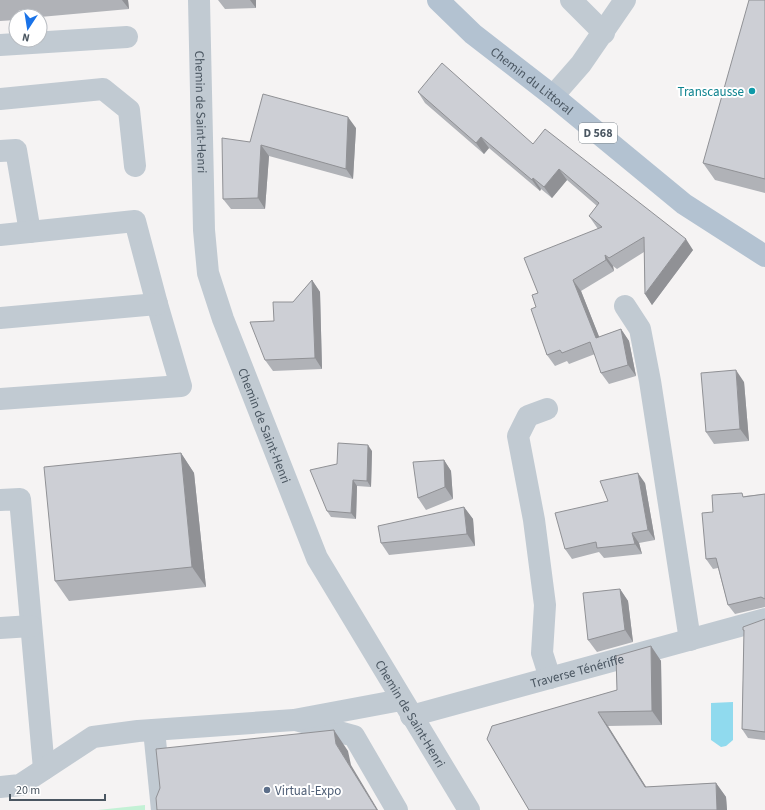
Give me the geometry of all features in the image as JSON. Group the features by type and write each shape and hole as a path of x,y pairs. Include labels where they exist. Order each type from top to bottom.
{"main road":[{"name":"Chemin du Littoral","path":"438,0 473,34 553,96 684,204 765,256"}],"street":[{"name":"Chemin de Saint-Henri","path":"199,0 204,230 208,273 223,319 307,537 317,558 468,810"},
{"path":"571,0 604,34"},
{"path":"553,96 581,64 604,34 625,0"},
{"path":"0,45 127,37"},
{"path":"0,99 103,89 129,110 135,166"},
{"path":"0,151 16,150 30,232"},
{"path":"0,235 135,220 157,304 181,386 0,399"},
{"path":"0,318 157,304"},
{"path":"625,306 640,329 650,381 690,640"},
{"path":"548,409 528,416 518,436 534,520 544,597 542,653 550,678"},
{"path":"0,500 20,499 44,769"},
{"name":"Traverse Ténériffe","path":"294,720 406,708 550,678 765,619"},
{"path":"0,628 31,626"},
{"path":"0,787 20,785 93,737 146,731 294,720 354,736 397,810"},
{"path":"146,731 162,810"}],"green space":[{"path":"145,805 145,810 98,810"}],"water":[{"path":"733,702 733,740 726,746 721,747 711,740 711,703"}],"building":[{"path":"749,0 765,0 765,179 703,163"},
{"path":"442,63 533,144 545,129 686,239 645,294 644,237 609,258 605,255 606,260 573,280 596,338 621,329 628,365 601,373 590,342 562,353 560,350 547,355 531,309 536,307 532,295 538,293 524,258 602,227 589,216 599,203 559,169 544,187 533,178 532,180 481,137 476,143 418,92"},
{"path":"263,94 348,117 346,169 261,145 258,198 223,199 222,138 250,142"},
{"path":"312,280 315,358 265,360 250,322 274,321 273,302 293,302"},
{"path":"736,370 740,429 706,432 701,373"},
{"path":"338,443 368,445 367,481 353,480 351,513 327,511 310,470 337,464"},
{"path":"181,453 192,567 55,581 44,467"},
{"path":"444,460 445,487 418,498 413,462"},
{"path":"638,473 648,530 632,533 635,544 597,548 596,542 565,549 555,513 608,501 600,481"},
{"path":"742,493 743,497 765,494 765,599 761,597 728,605 716,558 706,559 702,513 713,512 712,495"},
{"path":"464,507 467,534 381,543 378,526"},
{"path":"620,589 625,630 588,640 583,593"},
{"path":"765,619 765,732 742,729 743,627"},
{"path":"651,646 652,711 598,712 645,787 716,783 717,810 529,810 487,739 492,726 617,690 616,656"},
{"name":"Virtual-Expo","path":"334,730 336,744 377,810 157,810 156,798 160,788 156,749"}],"place":[{"name":"Transcausse","path":"752,91"},
{"name":"Virtual-Expo","path":"267,790"}]}
